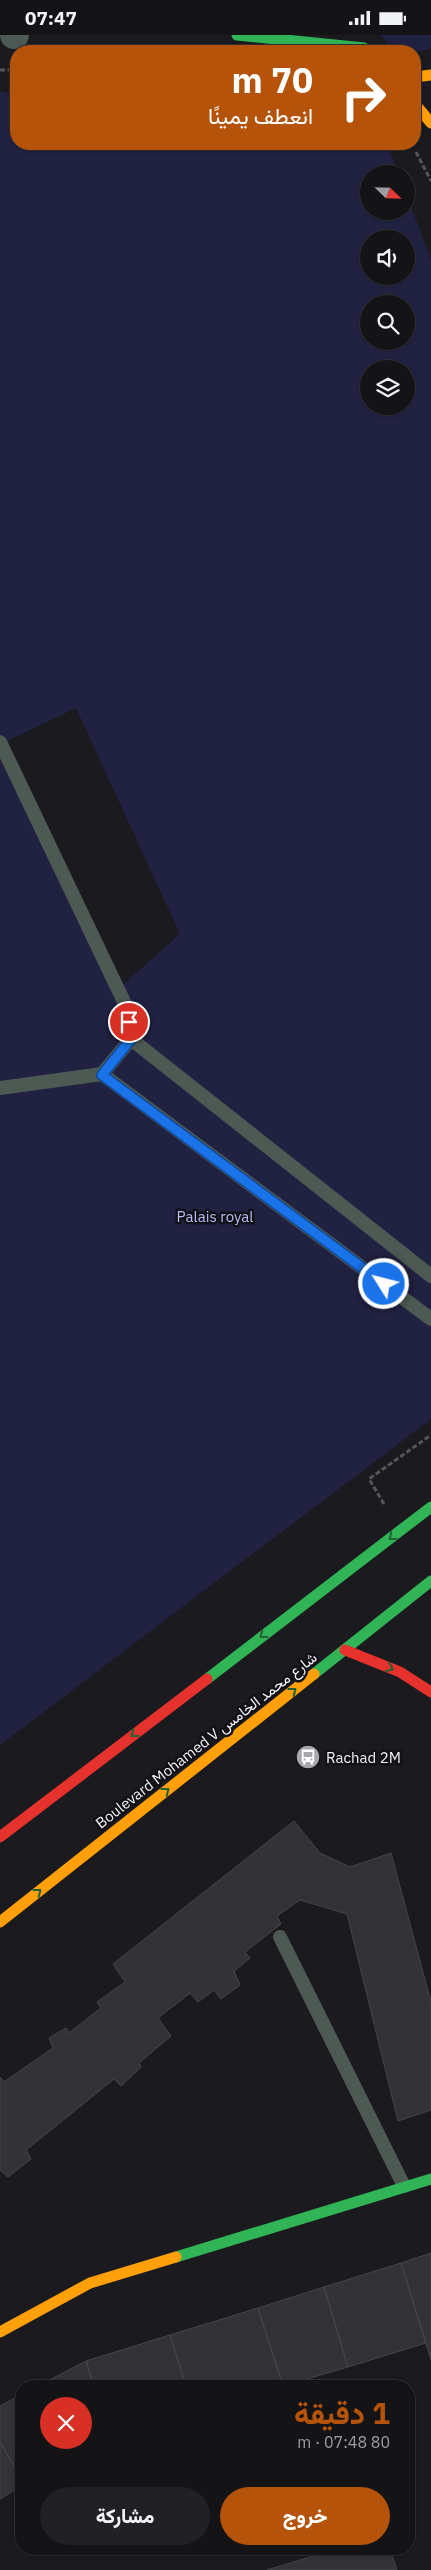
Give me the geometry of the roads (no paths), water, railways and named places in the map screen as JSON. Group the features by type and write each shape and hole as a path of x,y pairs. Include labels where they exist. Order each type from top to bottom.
{"main road":[{"path":"237,35 322,45"},
{"path":"421,111 431,123"},
{"path":"0,1837 431,1507"},
{"name":"Boulevard Mohamed V شارع محمد الخامس","path":"0,1922 431,1581"},
{"path":"345,1650 400,1672 431,1692"},
{"path":"0,2332 90,2283 431,2179"}],"lane":[{"path":"0,741 126,1006 131,1039 431,1276"},
{"path":"102,1075 131,1039"},
{"path":"0,1088 102,1075 431,1319"},
{"path":"280,1937 404,2186"}],"place":[{"name":"Rachad 2M","path":"308,1757"}],"park label":[{"name":"Palais royal","path":"215,1216"}]}
